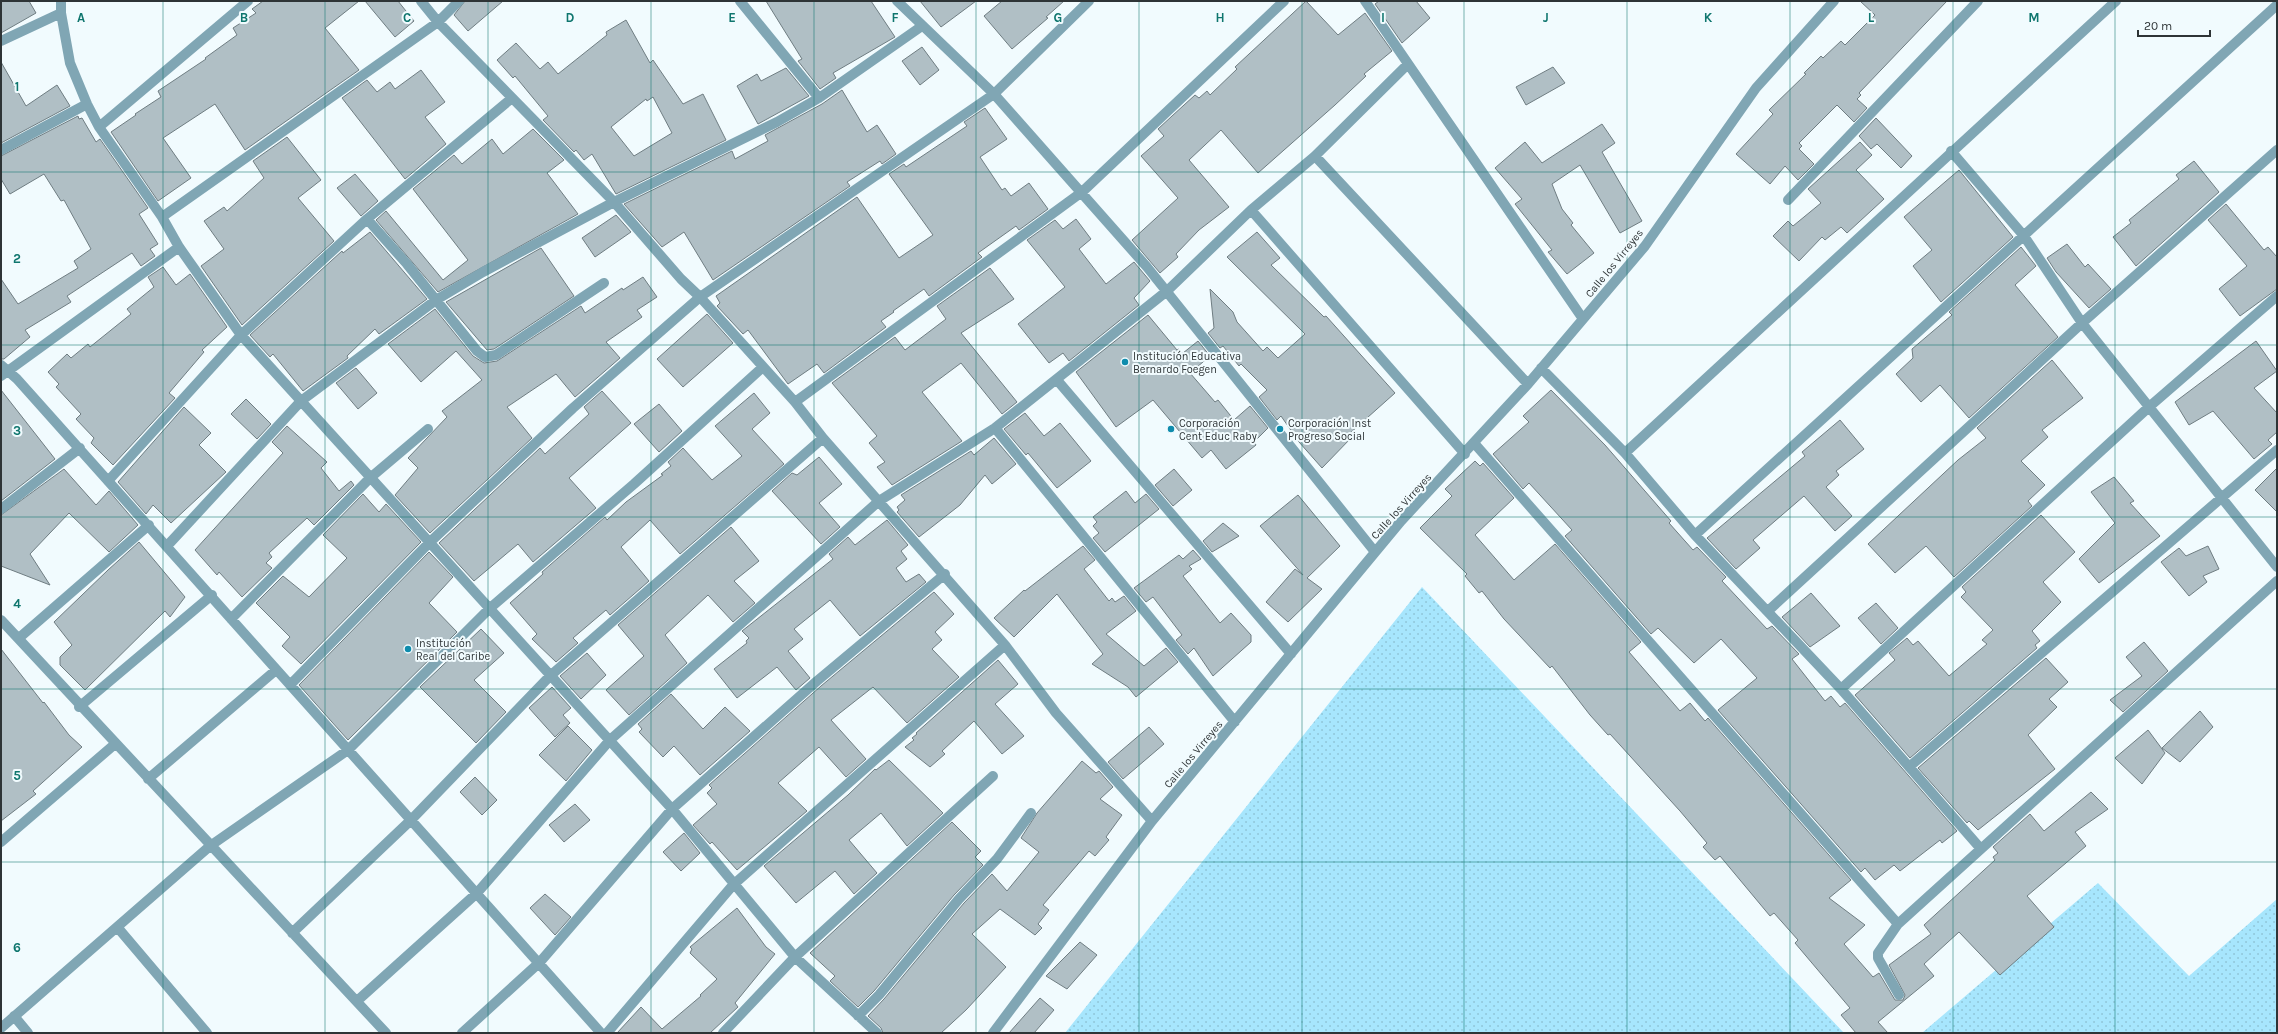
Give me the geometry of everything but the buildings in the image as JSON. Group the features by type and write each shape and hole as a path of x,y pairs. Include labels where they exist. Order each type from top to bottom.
{"street":[{"path":"61,1 61,12 70,63 86,104 99,127 162,217 179,247 241,335 672,809 733,885 795,957 877,1033"},
{"path":"99,127 248,1"},
{"path":"421,1 438,22 614,202 686,285 700,297 795,402 823,438 945,574 1005,645 1056,713 1152,821"},
{"path":"162,217 438,22 459,1"},
{"path":"740,1 819,98"},
{"path":"898,1 922,26 994,94 1082,192 1167,292 1375,552"},
{"path":"290,685 429,543 573,408 700,297 994,94 1089,1"},
{"path":"795,402 1082,192 1284,1"},
{"path":"1364,1 1583,319"},
{"name":"Calle los Virreyes","path":"993,1033 1152,821 1375,552 1528,384 1645,246 1756,88 1834,1"},
{"path":"1788,200 1978,1"},
{"path":"1625,453 2116,1"},
{"path":"1695,535 2277,5"},
{"path":"1,40 61,12"},
{"path":"167,546 301,401 436,300 483,272 614,202 777,122 819,98 922,26"},
{"path":"357,1001 477,894 610,740 879,501 995,428 1167,292 1252,210 1315,156 1408,64"},
{"path":"108,481 241,335 368,219 512,98"},
{"path":"1,150 86,104"},
{"path":"1768,611 2082,323 2277,150"},
{"path":"1952,151 2024,236 2082,323 2277,567"},
{"path":"1315,156 1528,384"},
{"path":"1252,210 1465,454"},
{"path":"368,219 477,351 485,357 496,355 604,283"},
{"path":"179,247 4,371 80,448 108,481 212,595 276,670 540,962 601,1033"},
{"path":"1841,689 2149,407 2277,296"},
{"path":"1,1028 118,928 210,846 348,750 489,609 634,484 763,367"},
{"path":"1541,368 1625,453 1695,535 1841,689 1981,849"},
{"path":"1057,380 1292,654"},
{"path":"995,428 1235,722"},
{"path":"231,619 370,478 428,429"},
{"path":"292,933 411,820 550,676 823,438"},
{"path":"1474,443 1898,924"},
{"path":"1,509 80,448"},
{"path":"1910,767 2277,450"},
{"path":"19,638 149,525"},
{"path":"462,1033 540,962 672,809 817,681 945,574"},
{"path":"1899,995 1878,958 1878,953 1898,924 2277,581"},
{"path":"79,707 212,595"},
{"path":"1,620 19,638 79,707 386,1033"},
{"path":"607,1033 733,885 1005,645"},
{"path":"148,779 276,670"},
{"path":"3,836 115,744"},
{"path":"724,1033 795,957 993,776"},
{"path":"858,1016 880,995 959,899 997,859 1031,813"},
{"path":"118,928 207,1033"},
{"path":"14,1016 28,1033"}],"shaded area":[{"path":"1422,587 1844,1033 1065,1033"},
{"path":"2098,883 2189,976 2277,899 2277,1033 1922,1033"}],"place":[{"name":"Institución Educativa Bernardo Foegen","path":"1125,362"},
{"name":"Corporación Cent Educ Raby","path":"1171,429"},
{"name":"Corporación Inst Progreso Social","path":"1280,429"},
{"name":"Institución Real del Caribe","path":"408,649"}]}
